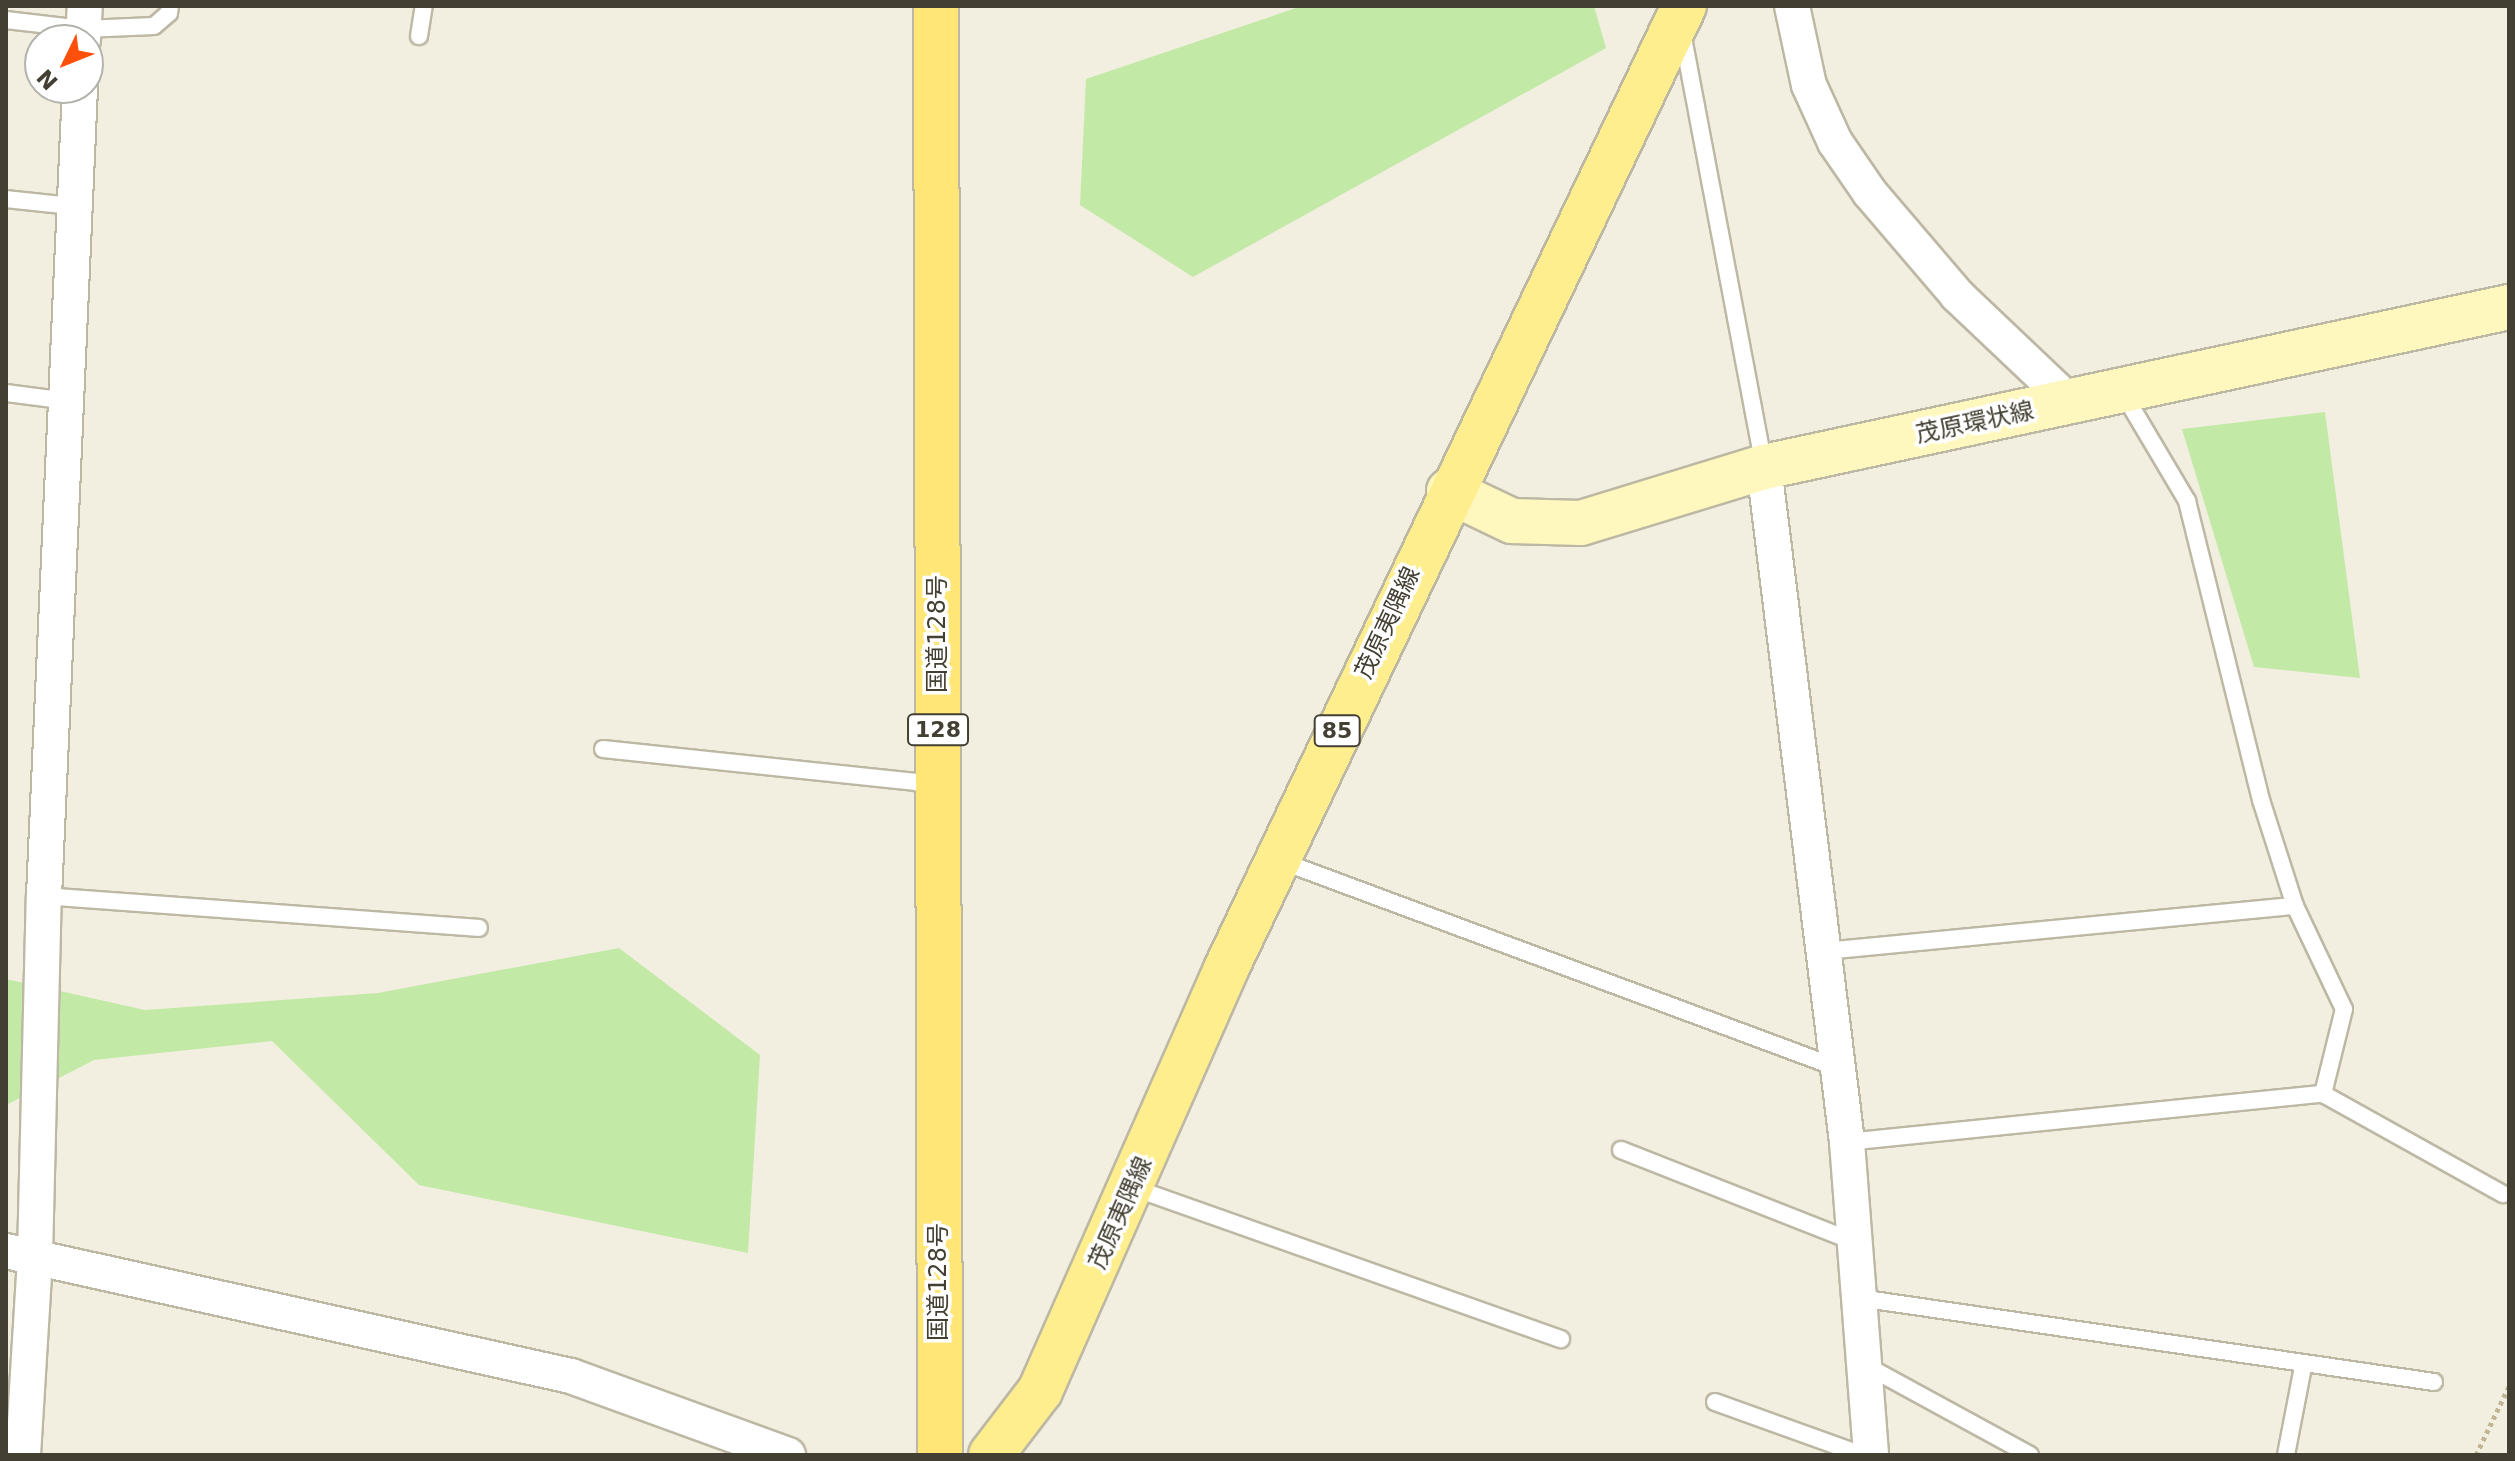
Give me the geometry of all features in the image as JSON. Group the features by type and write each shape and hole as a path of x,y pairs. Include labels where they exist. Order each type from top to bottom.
{"highway":[{"name":"国道128号","path":"936,6 940,1455"}],"main road":[{"name":"茂原夷隅線","path":"991,1455 1040,1391 1134,1188 1277,860 1449,491 1681,11"},
{"name":"茂原環状線","path":"1449,491 1512,521 1581,523 1764,467 2509,307"}],"street":[{"path":"1792,6 1809,85 1835,142 1870,193 1957,295 2071,403"},
{"path":"23,1455 21,1254 44,896 69,401 71,206 79,104"},
{"path":"1764,467 1847,1142 1871,1455"},
{"path":"21,1254 571,1376 788,1455"}],"lane":[{"path":"104,25 154,26 170,6"},
{"path":"419,36 424,6"},
{"path":"1681,11 1764,467"},
{"path":"6,20 68,24"},
{"path":"6,199 71,206"},
{"path":"2122,392 2187,501 2261,800 2295,906 2344,1009 2323,1094"},
{"path":"6,393 69,401"},
{"path":"603,749 916,782 939,791"},
{"path":"1277,860 1838,1068"},
{"path":"44,896 479,928"},
{"path":"1825,951 2295,906"},
{"path":"1847,1142 2323,1094 2503,1194"},
{"path":"1621,1150 1854,1242"},
{"path":"1134,1188 1561,1339"},
{"path":"1859,1298 2303,1367 2434,1382"},
{"path":"1865,1365 2030,1455"},
{"path":"2286,1455 2303,1367"},
{"path":"1715,1402 1862,1455"}],"path":[{"path":"2476,1455 2509,1386"}],"green space":[{"path":"1302,6 1594,6 1606,48 1193,277 1080,205 1086,79"},
{"path":"2325,412 2360,678 2254,667 2182,429"},
{"path":"619,948 760,1055 748,1253 419,1185 272,1041 94,1060 6,1105 6,979 145,1010 378,993"}]}
